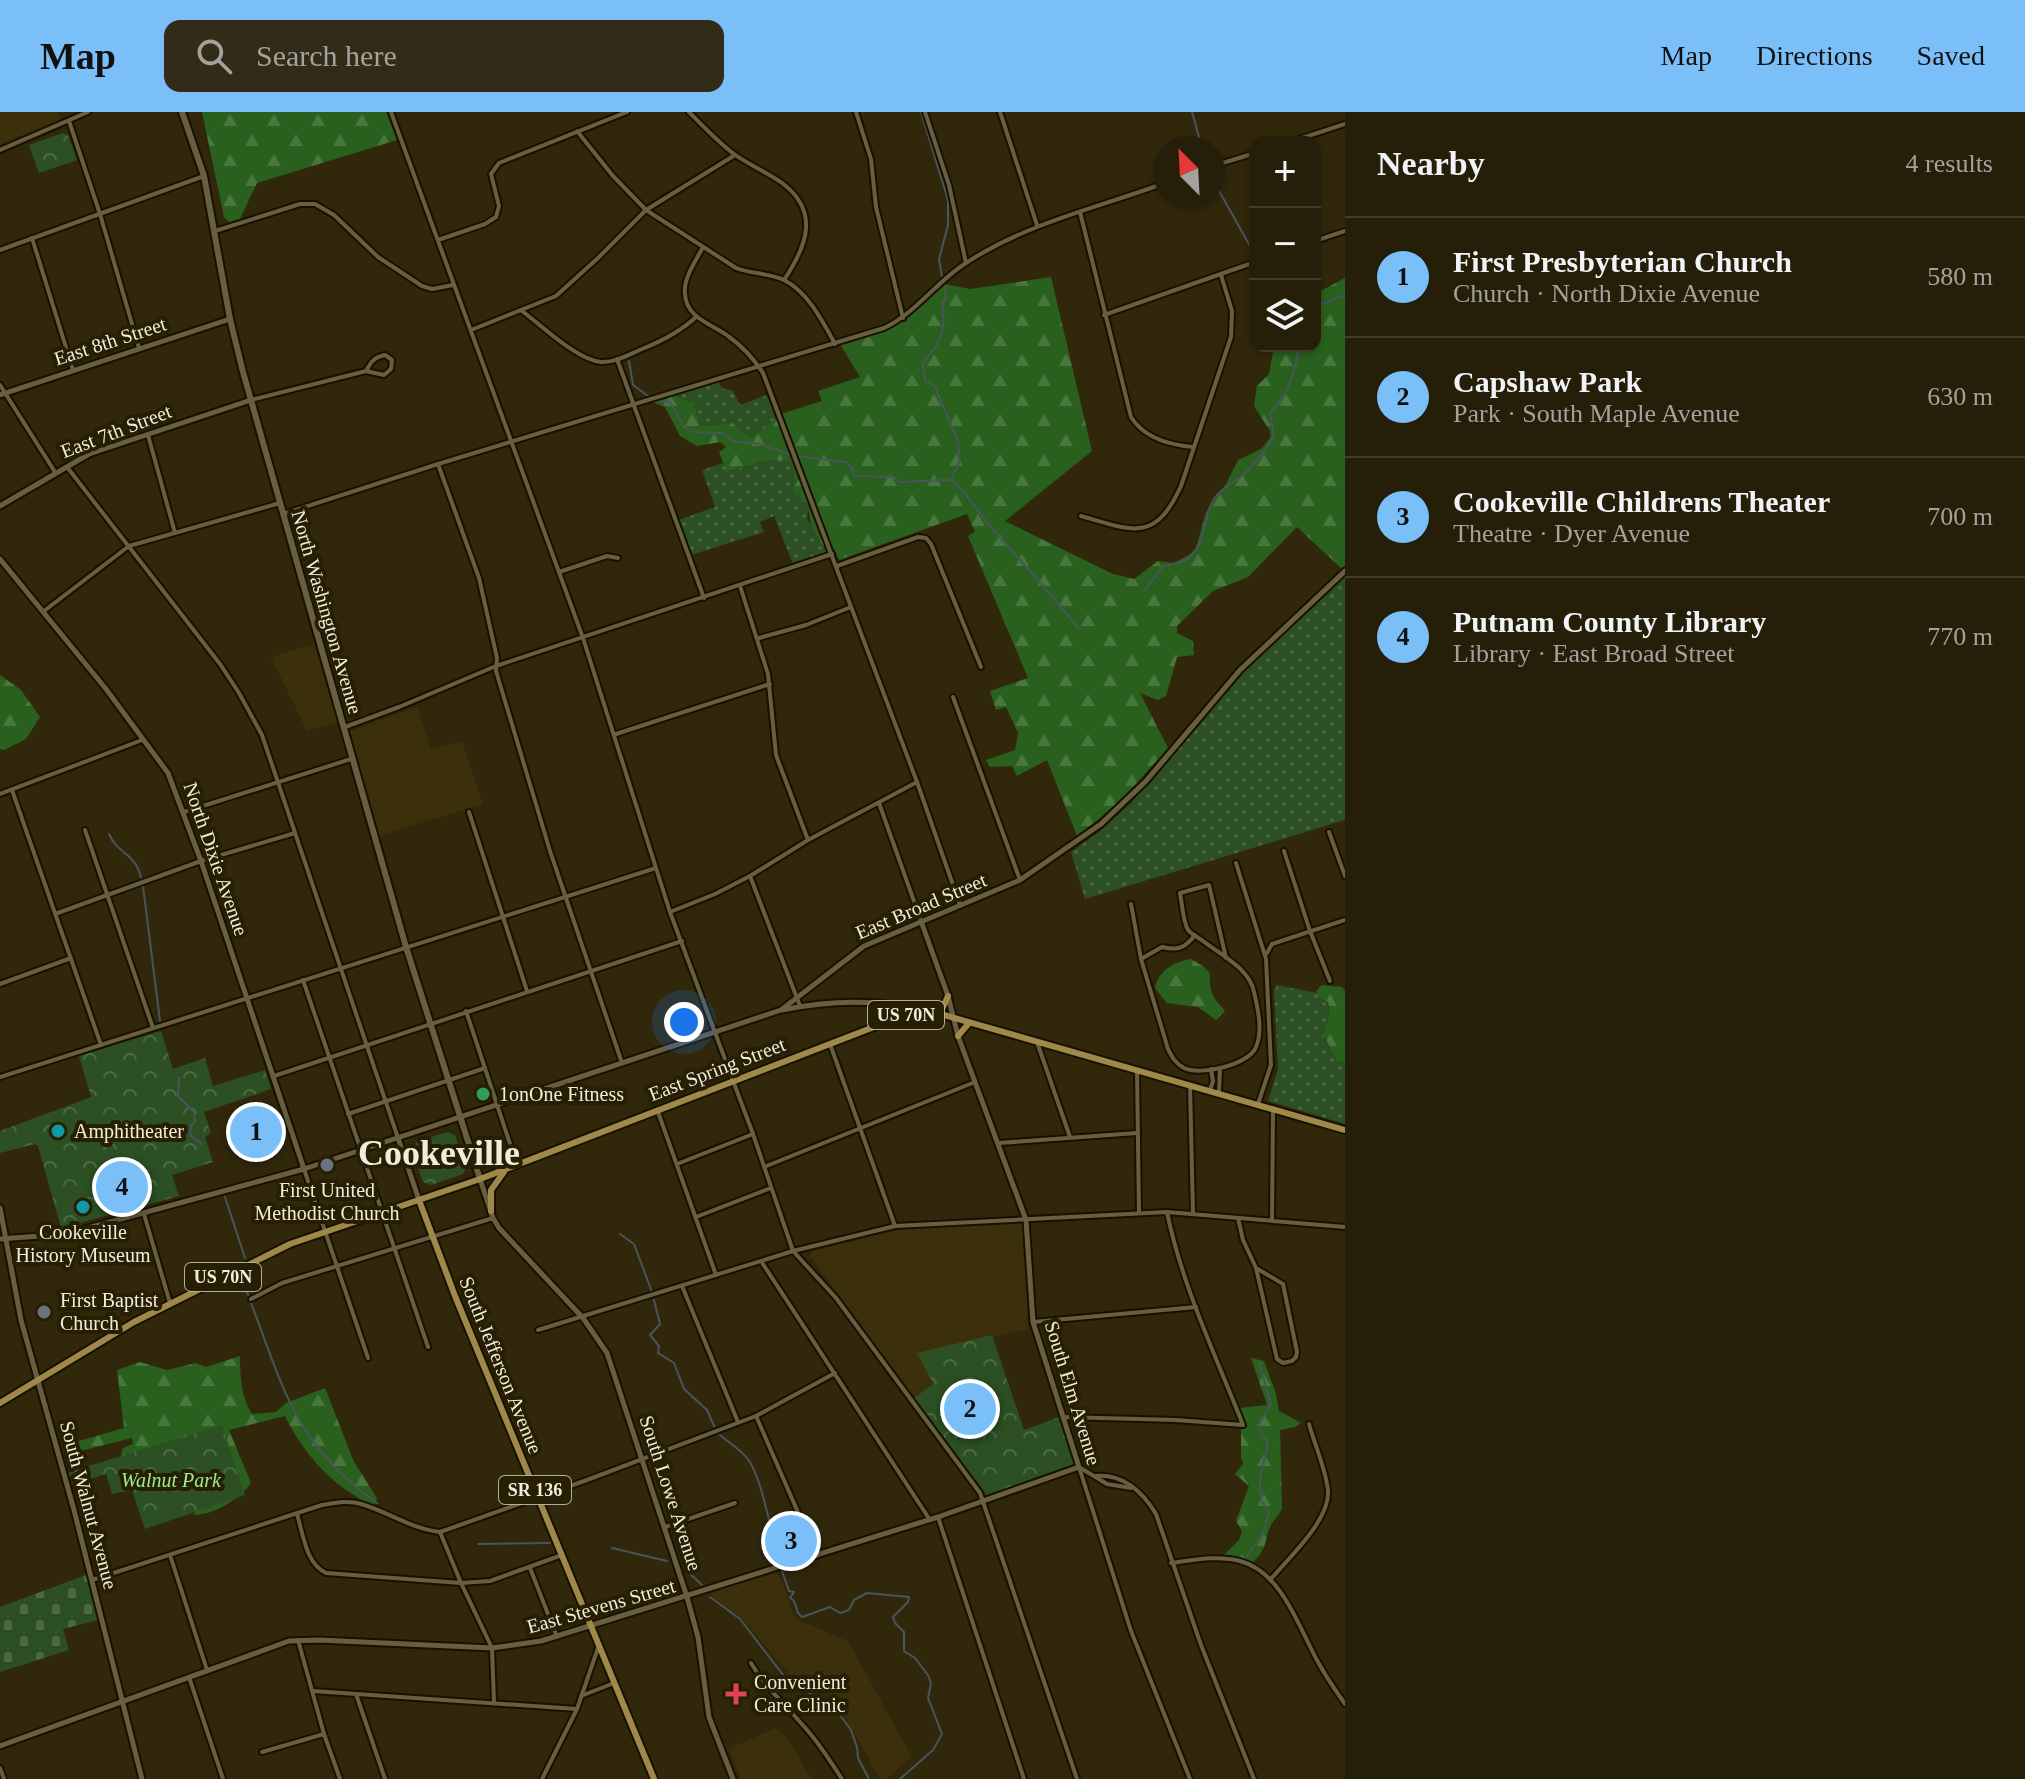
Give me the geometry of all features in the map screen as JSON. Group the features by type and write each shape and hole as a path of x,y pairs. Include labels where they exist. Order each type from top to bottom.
{"main road":[{"name":"North Washington Avenue","path":"183,112 204,176 230,319 251,400 406,947 480,1179"},
{"path":"934,1013 943,1007 948,996"},
{"path":"876,1003 888,1009 892,1018"},
{"name":"East Spring Street","path":"40,1382 119,1331 290,1244 518,1165 892,1018 934,1013 1345,1130"},
{"path":"958,1036 970,1023"},
{"path":"492,1215 491,1190 507,1169"},
{"name":"South Jefferson Avenue","path":"419,1200 654,1779"},
{"name":"US 70N","path":"0,1403 40,1382"}],"street":[{"path":"0,150 88,112"},
{"path":"391,112 583,638 670,912 793,1251 836,1298 980,1493 1077,1779"},
{"path":"438,240 485,224 496,217 499,206 491,174 499,163 627,112"},
{"path":"689,112 735,155 793,192 806,218 806,241 784,280"},
{"path":"856,112 871,159 876,207 903,318"},
{"path":"925,112 949,185 966,263"},
{"path":"1001,112 1037,225"},
{"path":"69,121 139,348"},
{"path":"1308,136 1345,124"},
{"path":"577,131 613,176 646,210 747,273 784,280 818,313 835,344"},
{"path":"471,330 556,296 646,210 735,155"},
{"path":"1225,162 1249,155"},
{"path":"0,250 204,176"},
{"path":"283,514 884,328 903,318 966,263 1037,225 1153,187"},
{"path":"215,231 300,204 315,204 334,215 378,257 422,286 432,289 453,285"},
{"path":"1080,212 1128,411 1142,431 1166,442 1193,447"},
{"path":"1321,239 1345,231"},
{"path":"32,238 73,370"},
{"path":"703,247 687,278 684,291 688,305 696,317 727,335 760,367 837,566 960,907"},
{"path":"1104,315 1249,264"},
{"path":"1081,516 1132,529 1159,521 1170,509 1231,337 1232,311 1221,275"},
{"path":"522,311 582,355 601,362 656,344 684,328 696,317"},
{"name":"East 8th Street","path":"3,394 230,319"},
{"path":"251,400 366,371 384,375 391,369 392,360 385,355 380,356 372,360 366,371"},
{"path":"617,359 704,598"},
{"path":"0,385 55,472"},
{"name":"East 7th Street","path":"0,506 66,465 148,433 251,400"},
{"path":"148,433 175,533"},
{"path":"438,464 479,578 496,671 565,896 622,1063"},
{"path":"66,465 239,693 262,735 398,1138"},
{"path":"44,611 129,546 280,503"},
{"path":"837,566 918,537 926,538 981,667"},
{"path":"343,727 496,666 832,554"},
{"path":"559,572 607,556 618,558"},
{"name":"North Dixie Avenue","path":"0,559 145,739 168,773 201,861 304,1169"},
{"name":"East Broad Street","path":"3,1239 53,1236 304,1169 781,1010 864,946 1020,880 1083,838 1126,803 1240,670 1345,571"},
{"path":"740,586 770,684 776,755 808,840"},
{"path":"758,638 806,625 851,607"},
{"path":"615,734 770,684"},
{"path":"953,697 1020,880"},
{"path":"0,794 145,739"},
{"path":"184,812 351,759"},
{"path":"670,912 750,876 808,840 917,782"},
{"path":"12,790 101,1045"},
{"path":"879,803 921,921"},
{"path":"469,812 527,991"},
{"path":"85,830 153,1028"},
{"path":"1329,832 1345,876"},
{"path":"55,914 201,861 295,833"},
{"path":"1284,851 1330,981"},
{"path":"1236,863 1266,959"},
{"path":"0,1077 656,868"},
{"path":"750,876 800,1006"},
{"path":"1131,904 1141,959 1155,1009 1175,1062 1188,1070 1220,1068 1249,1058 1258,1045 1260,1030 1249,976 1188,929 1180,893 1209,885 1226,958"},
{"path":"1258,1104 1271,1065 1267,951 1272,944 1345,920"},
{"name":"South Elm Avenue","path":"921,921 948,996 958,1036 1026,1220 1033,1322 1131,1631 1190,1779"},
{"path":"1141,959 1162,947 1172,950 1185,947 1195,935"},
{"path":"272,1076 682,941"},
{"path":"0,984 71,958"},
{"path":"303,980 428,1347"},
{"path":"781,1010 800,1006 876,1003 934,1013"},
{"path":"466,1011 518,1165"},
{"path":"830,1042 895,1226"},
{"path":"1037,1042 1070,1137"},
{"path":"348,1114 485,1068"},
{"path":"1219,1092 1220,1068"},
{"path":"1210,1090 1213,1081 1211,1069"},
{"path":"1137,1070 1139,1212"},
{"path":"764,1167 859,1126 975,1082"},
{"path":"1190,1084 1193,1214"},
{"path":"1272,1220 1273,1109"},
{"path":"657,1110 716,1275"},
{"path":"999,1143 1137,1133"},
{"path":"676,1164 753,1134"},
{"name":"South Jefferson Avenue","path":"398,1138 419,1200"},
{"path":"304,1169 368,1358"},
{"name":"South Lowe Avenue","path":"480,1179 492,1215 516,1247 583,1318 607,1353 687,1597 698,1637 709,1717 733,1779"},
{"path":"696,1217 771,1188"},
{"name":"South Walnut Avenue","path":"0,1208 3,1239 18,1308 40,1382 142,1779"},
{"path":"1063,1417 1243,1425 1196,1307 1175,1247 1167,1212"},
{"path":"538,1330 793,1251 895,1226 1167,1212 1345,1227"},
{"path":"144,1214 170,1303"},
{"path":"251,1299 282,1283 395,1250 492,1215"},
{"path":"1238,1218 1243,1240 1256,1268 1277,1359 1288,1363 1297,1352 1283,1284 1256,1268"},
{"path":"761,1261 930,1520"},
{"path":"682,1286 738,1422"},
{"path":"1033,1322 1196,1307"},
{"path":"92,1580 297,1513 344,1501 361,1504 417,1528 440,1532 756,1416 835,1373"},
{"path":"756,1416 817,1556"},
{"path":"1270,1580 1316,1524 1327,1504 1326,1481 1309,1424"},
{"path":"1079,1467 1107,1484 1132,1488"},
{"name":"East Stevens Street","path":"0,1746 298,1640 492,1648 525,1645 557,1637 930,1520 1079,1467"},
{"path":"1096,1476 1127,1480 1156,1514 1201,1645 1254,1779"},
{"path":"665,1527 735,1503"},
{"path":"297,1513 311,1560 317,1569 326,1573 461,1583 490,1581 562,1555"},
{"path":"938,1517 1024,1779"},
{"path":"440,1532 492,1648 494,1702"},
{"path":"170,1555 207,1670"},
{"path":"1171,1563 1200,1559 1233,1560 1256,1568 1270,1580 1345,1704"},
{"path":"530,1568 557,1637"},
{"path":"298,1640 340,1779"},
{"path":"542,1779 577,1709 599,1645"},
{"path":"751,1663 766,1687 801,1722 828,1756 842,1779"},
{"path":"189,1677 223,1779"},
{"path":"581,1696 614,1683"},
{"path":"313,1691 577,1709"},
{"path":"356,1694 385,1779"},
{"path":"262,1752 324,1734"},
{"path":"0,1768 4,1779"}],"shaded area":[{"path":"0,112 57,112 60,120 0,144"},
{"path":"314,644 338,722 307,731 271,657"},
{"path":"417,707 431,749 462,741 483,804 379,836 350,731"},
{"path":"1020,1223 1025,1230 1028,1329 918,1353 933,1384 914,1398 810,1256 813,1251 902,1228"},
{"path":"778,1571 795,1619 848,1641 912,1757 886,1779 880,1779 833,1695 788,1673 743,1619 712,1596 711,1593"},
{"path":"776,1728 789,1740 811,1779 741,1779 729,1749"}],"green space":[{"path":"202,112 386,112 397,140 257,183 240,219 229,222 224,217"},
{"path":"63,133 68,135 77,160 39,173 29,145"},
{"path":"1051,277 1092,451 1005,521 1113,574 1134,579 1158,561 1173,563 1196,548 1206,512 1238,460 1261,449 1270,438 1270,431 1254,406 1257,386 1269,374 1273,352 1321,352 1321,291 1345,278 1345,566 1342,569 1297,527 1248,577 1213,591 1177,626 1177,633 1193,641 1194,655 1177,657 1166,696 1158,700 1140,693 1168,748 1119,803 1077,836 1047,760 1017,776 1012,766 990,767 986,760 1015,750 1018,733 1006,707 996,710 990,691 1028,678 968,536 975,532 967,514 839,560 835,550 827,552 814,530 810,506 793,492 795,474 790,460 767,460 727,472 719,452 726,447 720,442 697,446 680,436 665,407 652,402 674,395 693,403 701,426 732,423 751,438 784,413 822,401 818,391 860,377 840,344 891,327 907,318 945,284 970,289"},
{"path":"719,382 722,388 733,391 740,405 767,395 776,420 751,438 732,423 701,426 693,403 674,395"},
{"path":"767,460 790,460 810,506 807,518 827,552 793,564 774,516 760,522 764,532 691,555 679,520 715,507 702,470 723,463 728,472"},
{"path":"1345,574 1345,820 1085,899 1071,852 1132,802 1262,651"},
{"path":"0,675 21,690 40,717 26,739 4,750 0,749"},
{"path":"1191,959 1209,972 1213,995 1225,1011 1216,1020 1198,1007 1167,1003 1155,988 1168,968"},
{"path":"1277,985 1317,993 1319,998 1328,1002 1330,1007 1324,1036 1336,1061 1345,1064 1345,1124 1268,1101 1278,1069 1274,991"},
{"path":"1322,985 1342,987 1345,991 1345,1064 1336,1061 1324,1035 1330,1008 1316,991"},
{"path":"161,1031 173,1069 205,1058 213,1086 265,1070 271,1089 204,1112 211,1133 205,1137 213,1162 172,1175 179,1196 61,1228 38,1146 35,1144 0,1153 0,1131 91,1097 79,1056"},
{"path":"447,1132 455,1135 466,1168 463,1174 431,1185 423,1182 412,1150 416,1142"},
{"path":"992,1335 1024,1430 1059,1417 1074,1463 1065,1470 988,1497 914,1398 933,1384 917,1353"},
{"path":"240,1356 243,1393 252,1414 276,1412 286,1403 325,1388 354,1462 377,1498 374,1506 346,1490 322,1469 301,1444 285,1416 229,1430 251,1483 225,1505 201,1514 193,1515 200,1506 124,1463 121,1454 123,1448 133,1444 132,1438 64,1455 62,1446 124,1428 117,1370 140,1362 167,1370 196,1363 206,1367"},
{"path":"1251,1358 1264,1361 1279,1411 1301,1423 1280,1430 1282,1508 1271,1525 1264,1548 1253,1562 1223,1556 1239,1540 1242,1531 1236,1521 1249,1486 1235,1474 1243,1464 1241,1429 1246,1426 1239,1408 1267,1405"},
{"name":"Walnut Park","path":"222,1425 245,1495 145,1529 132,1490 112,1494 106,1474 72,1484 69,1472"},
{"path":"86,1575 98,1620 63,1629 69,1650 0,1672 0,1607"}],"waterway":[{"path":"921,112 948,200 948,225 939,259 942,277"},
{"path":"1192,112 1199,136"},
{"path":"1225,201 1249,244"},
{"path":"945,286 942,334 923,367 926,382 934,385 958,441 960,460 951,480 1079,629"},
{"path":"1321,305 1345,295"},
{"path":"1145,590 1163,566 1182,562 1191,556 1199,543 1214,499 1243,475 1271,442 1274,436 1270,413 1290,382 1298,352"},
{"path":"629,361 633,385 648,396"},
{"path":"658,401 670,402 684,427 693,432 723,433 733,441 759,444 791,455"},
{"path":"798,456 846,462 853,469 854,476 893,477 900,482 950,480"},
{"path":"109,834 135,864 141,878"},
{"path":"143,886 160,1021"},
{"path":"179,1077 178,1096 194,1112 195,1121 190,1135 202,1144"},
{"path":"225,1197 245,1258"},
{"path":"620,1234 634,1244 652,1292"},
{"path":"241,1277 249,1297"},
{"path":"654,1300 660,1324 650,1335 659,1346 658,1353 674,1363 684,1389 707,1410 715,1428"},
{"path":"251,1303 284,1390 310,1437 349,1481 377,1503"},
{"path":"1246,1557 1263,1534 1269,1512 1261,1500 1260,1478 1268,1443 1259,1424 1271,1404 1259,1363"},
{"path":"718,1433 744,1454 752,1466 774,1536"},
{"path":"478,1544 550,1543"},
{"path":"612,1548 667,1561"},
{"path":"687,1571 702,1585"},
{"path":"782,1571 789,1591 794,1592 790,1598 802,1617 830,1607 840,1613 849,1610 854,1600 867,1593 909,1597 893,1617 904,1632 904,1651 915,1658 928,1675 931,1683 928,1698 942,1734 933,1750 900,1779"},
{"path":"710,1597 740,1619 787,1680 835,1708 851,1730 858,1758 869,1779"}],"place":[{"name":"1onOne Fitness","path":"483,1094"},
{"name":"Amphitheater","path":"58,1131"},
{"name":"First Presbyterian Church","path":"256,1132"},
{"name":"First United Methodist Church","path":"327,1165"},
{"name":"Putnam County Library","path":"122,1187"},
{"name":"Cookeville History Museum","path":"83,1207"},
{"name":"First Baptist Church","path":"44,1312"},
{"name":"Capshaw Park","path":"970,1409"},
{"name":"Cookeville Childrens Theater","path":"791,1541"},
{"name":"Convenient Care Clinic","path":"736,1694"}],"district":[{"name":"Cookeville","path":"439,1153"}]}
